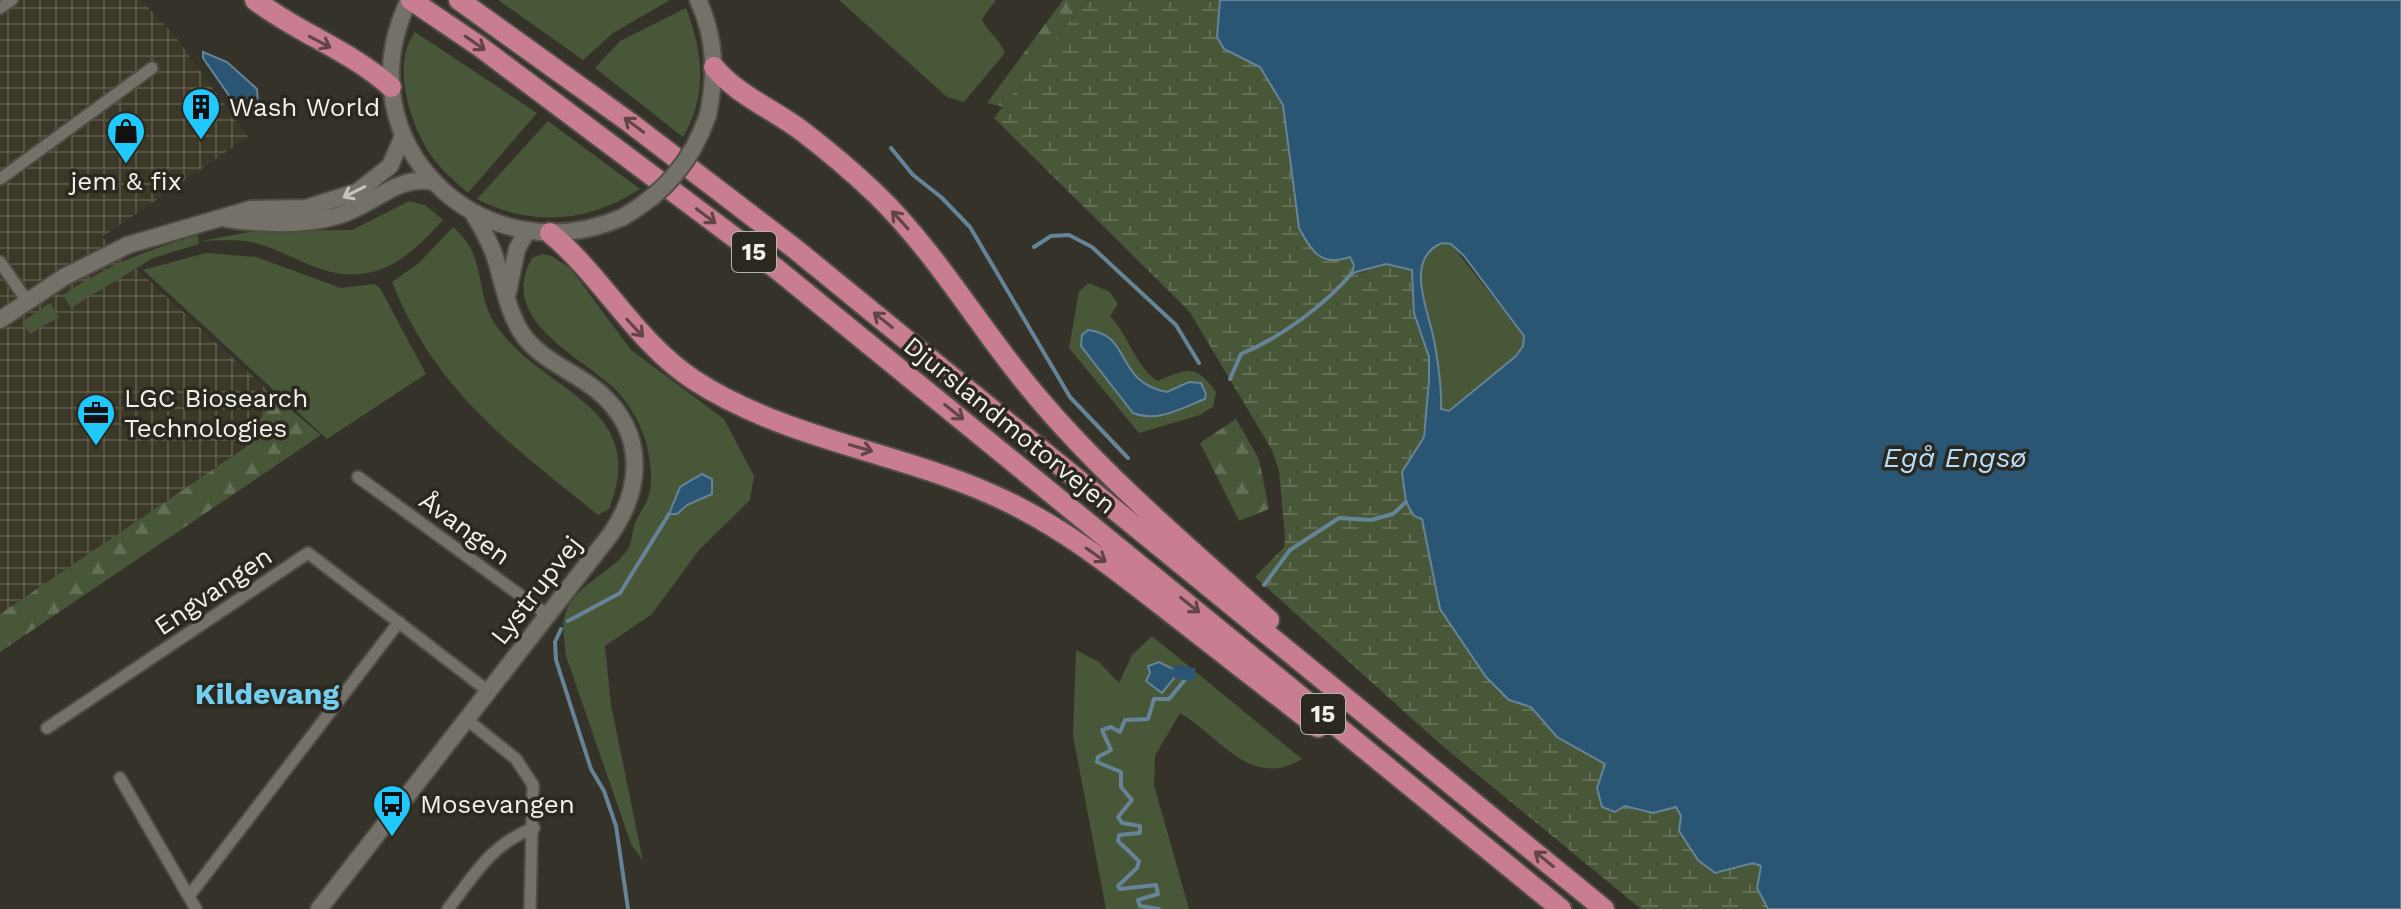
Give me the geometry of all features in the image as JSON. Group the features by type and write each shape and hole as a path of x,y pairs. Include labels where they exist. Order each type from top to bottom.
{"highway":[{"path":"255,0 304,34 373,71 391,87"},
{"name":"Djurslandmotorvejen","path":"410,0 479,46 778,270 1561,909"},
{"name":"Djurslandmotorvejen","path":"459,0 629,122 794,248 1604,909"},
{"path":"714,67 725,80 802,131 876,194 939,266 1032,391 1109,476 1434,771"},
{"path":"550,233 586,267 638,332 693,379 773,422 889,456 994,495 1072,537 1552,909"}],"street":[{"path":"0,8 12,0"},
{"path":"410,0 392,49 391,87 403,136 433,182 473,213 508,228 550,233 587,230 623,217 656,195 676,175 693,151 708,115 714,67 711,39 698,0"},
{"path":"0,179 152,68"},
{"path":"0,320 64,277 128,245 251,209 306,208 357,192 390,166 398,154 403,136"},
{"path":"221,218 253,223 323,219 357,210 405,181 433,182"},
{"name":"Lystrupvej","path":"319,909 627,511 635,475 634,452 617,411 598,392 541,353 523,335 507,298 494,253 473,213"},
{"path":"507,298 517,249 527,231"},
{"path":"0,262 27,301"},
{"name":"Åvangen","path":"358,477 546,614"},
{"name":"Engvangen","path":"47,728 308,553 488,691"},
{"path":"189,896 399,622"},
{"path":"466,719 525,769 533,785 530,909"},
{"path":"120,778 196,909"},
{"path":"448,909 495,849 509,837 534,828"}],"shaded area":[{"path":"0,0 141,0 175,36 248,137 102,237 273,395 246,447 0,614"}],"green space":[{"path":"498,0 670,0 613,33 583,60"},
{"path":"839,0 996,0 982,19 1005,53 964,102 947,97"},
{"path":"1063,0 1086,0 1003,107 987,103"},
{"path":"1086,0 1220,0 1217,37 1224,49 1260,67 1283,105 1294,198 1345,259 1350,257 1354,265 1352,272 1360,273 1386,264 1412,269 1414,313 1429,357 1429,380 1424,437 1402,472 1422,519 1440,609 1509,700 1531,706 1557,737 1605,764 1597,788 1634,808 1664,810 1676,807 1681,815 1761,866 1757,888 1768,909 1641,909 1439,743 1255,577 1284,547 1279,471 1272,450 1189,311 994,118"},
{"path":"686,8 696,41 700,73 696,105 683,137 595,68 620,41"},
{"path":"415,32 537,113 468,193 432,157 411,113 406,96 404,61"},
{"path":"548,121 640,189 600,209 560,217 518,214 477,199"},
{"path":"409,201 425,205 443,220 404,257 374,271 340,274 251,242 201,241 255,231 352,230"},
{"path":"453,227 472,251 485,300 496,325 516,348 586,404 604,423 616,446 618,474 609,509 598,515 478,413 430,355 410,321 392,282 419,263"},
{"path":"198,235 199,244 153,258 71,308 63,295 128,259"},
{"path":"1442,243 1451,244 1524,336 1523,346 1516,356 1449,411 1441,409 1437,357 1421,273 1430,251"},
{"path":"206,253 256,257 341,288 374,284 380,288 426,374 327,439 143,270"},
{"path":"542,254 552,256 571,269 631,350 724,419 754,476 750,500 699,550 652,614 605,646 611,705 643,861 631,844 566,656 563,624 576,595 613,565 629,547 635,522 650,491 650,461 642,432 623,398 546,333 533,317 525,299 524,280 532,258"},
{"path":"1089,283 1110,292 1118,304 1110,316 1149,374 1157,381 1190,371 1202,376 1216,392 1213,407 1200,415 1139,433 1069,348 1079,291"},
{"path":"50,303 59,317 30,334 22,322"},
{"path":"273,395 321,435 0,652 0,614 246,447"},
{"path":"1236,419 1259,459 1269,509 1239,521 1200,443"},
{"path":"1152,636 1302,759 1284,767 1252,765 1180,713 1155,756 1154,785 1189,909 1106,909 1073,736 1076,650 1099,662 1119,683 1132,655"}],"water":[{"name":"Egå Engsø","path":"1220,0 2401,0 2401,909 1768,909 1757,888 1761,866 1753,863 1715,873 1698,860 1679,831 1681,816 1676,807 1653,813 1625,806 1615,812 1602,807 1597,788 1605,764 1557,737 1531,707 1509,700 1486,677 1440,609 1422,519 1414,516 1406,502 1402,472 1424,437 1429,380 1429,357 1414,313 1412,270 1386,264 1352,273 1354,265 1350,257 1325,259 1313,250 1299,228 1283,105 1260,67 1224,49 1217,37","holes":["1442,243 1451,244 1464,256 1524,336 1523,346 1516,356 1449,411 1441,409 1438,365 1421,273 1430,251"]},
{"path":"203,52 227,62 257,89 258,104 251,107 235,104 203,58"},
{"path":"1088,330 1112,340 1139,379 1150,387 1167,392 1189,382 1201,383 1205,399 1160,415 1133,413 1081,346 1082,335"},
{"path":"702,474 712,479 712,494 687,505 677,514 669,514 680,487"},
{"path":"1159,662 1179,672 1162,693 1146,681 1150,673 1148,666"}],"waterway":[{"path":"891,148 913,175 941,197 970,227 1070,397 1128,458"},
{"path":"1034,247 1051,236 1069,235 1092,247 1176,325 1199,363"},
{"path":"1230,379 1241,354 1301,320 1352,273"},
{"path":"1264,585 1290,550 1339,518 1371,520 1393,514 1406,502"},
{"path":"568,621 620,593 669,514"},
{"path":"561,629 555,642 556,660 591,769 604,791 616,826 628,909"},
{"path":"1159,909 1140,906 1138,900 1158,894 1156,885 1120,889 1118,886 1137,868 1139,861 1118,841 1119,835 1140,833 1140,826 1122,823 1118,817 1132,800 1121,787 1121,772 1097,762 1098,757 1111,750 1102,730 1111,727 1120,732 1125,720 1148,719 1154,699 1169,699 1193,670"},
{"path":"1179,672 1189,674"}],"place":[{"name":"Wash World","path":"201,141"},
{"name":"jem & fix","path":"126,165"},
{"name":"LGC Biosearch Technologies","path":"96,447"},
{"name":"Mosevangen","path":"392,838"}],"district":[{"name":"Kildevang","path":"267,693"}]}
